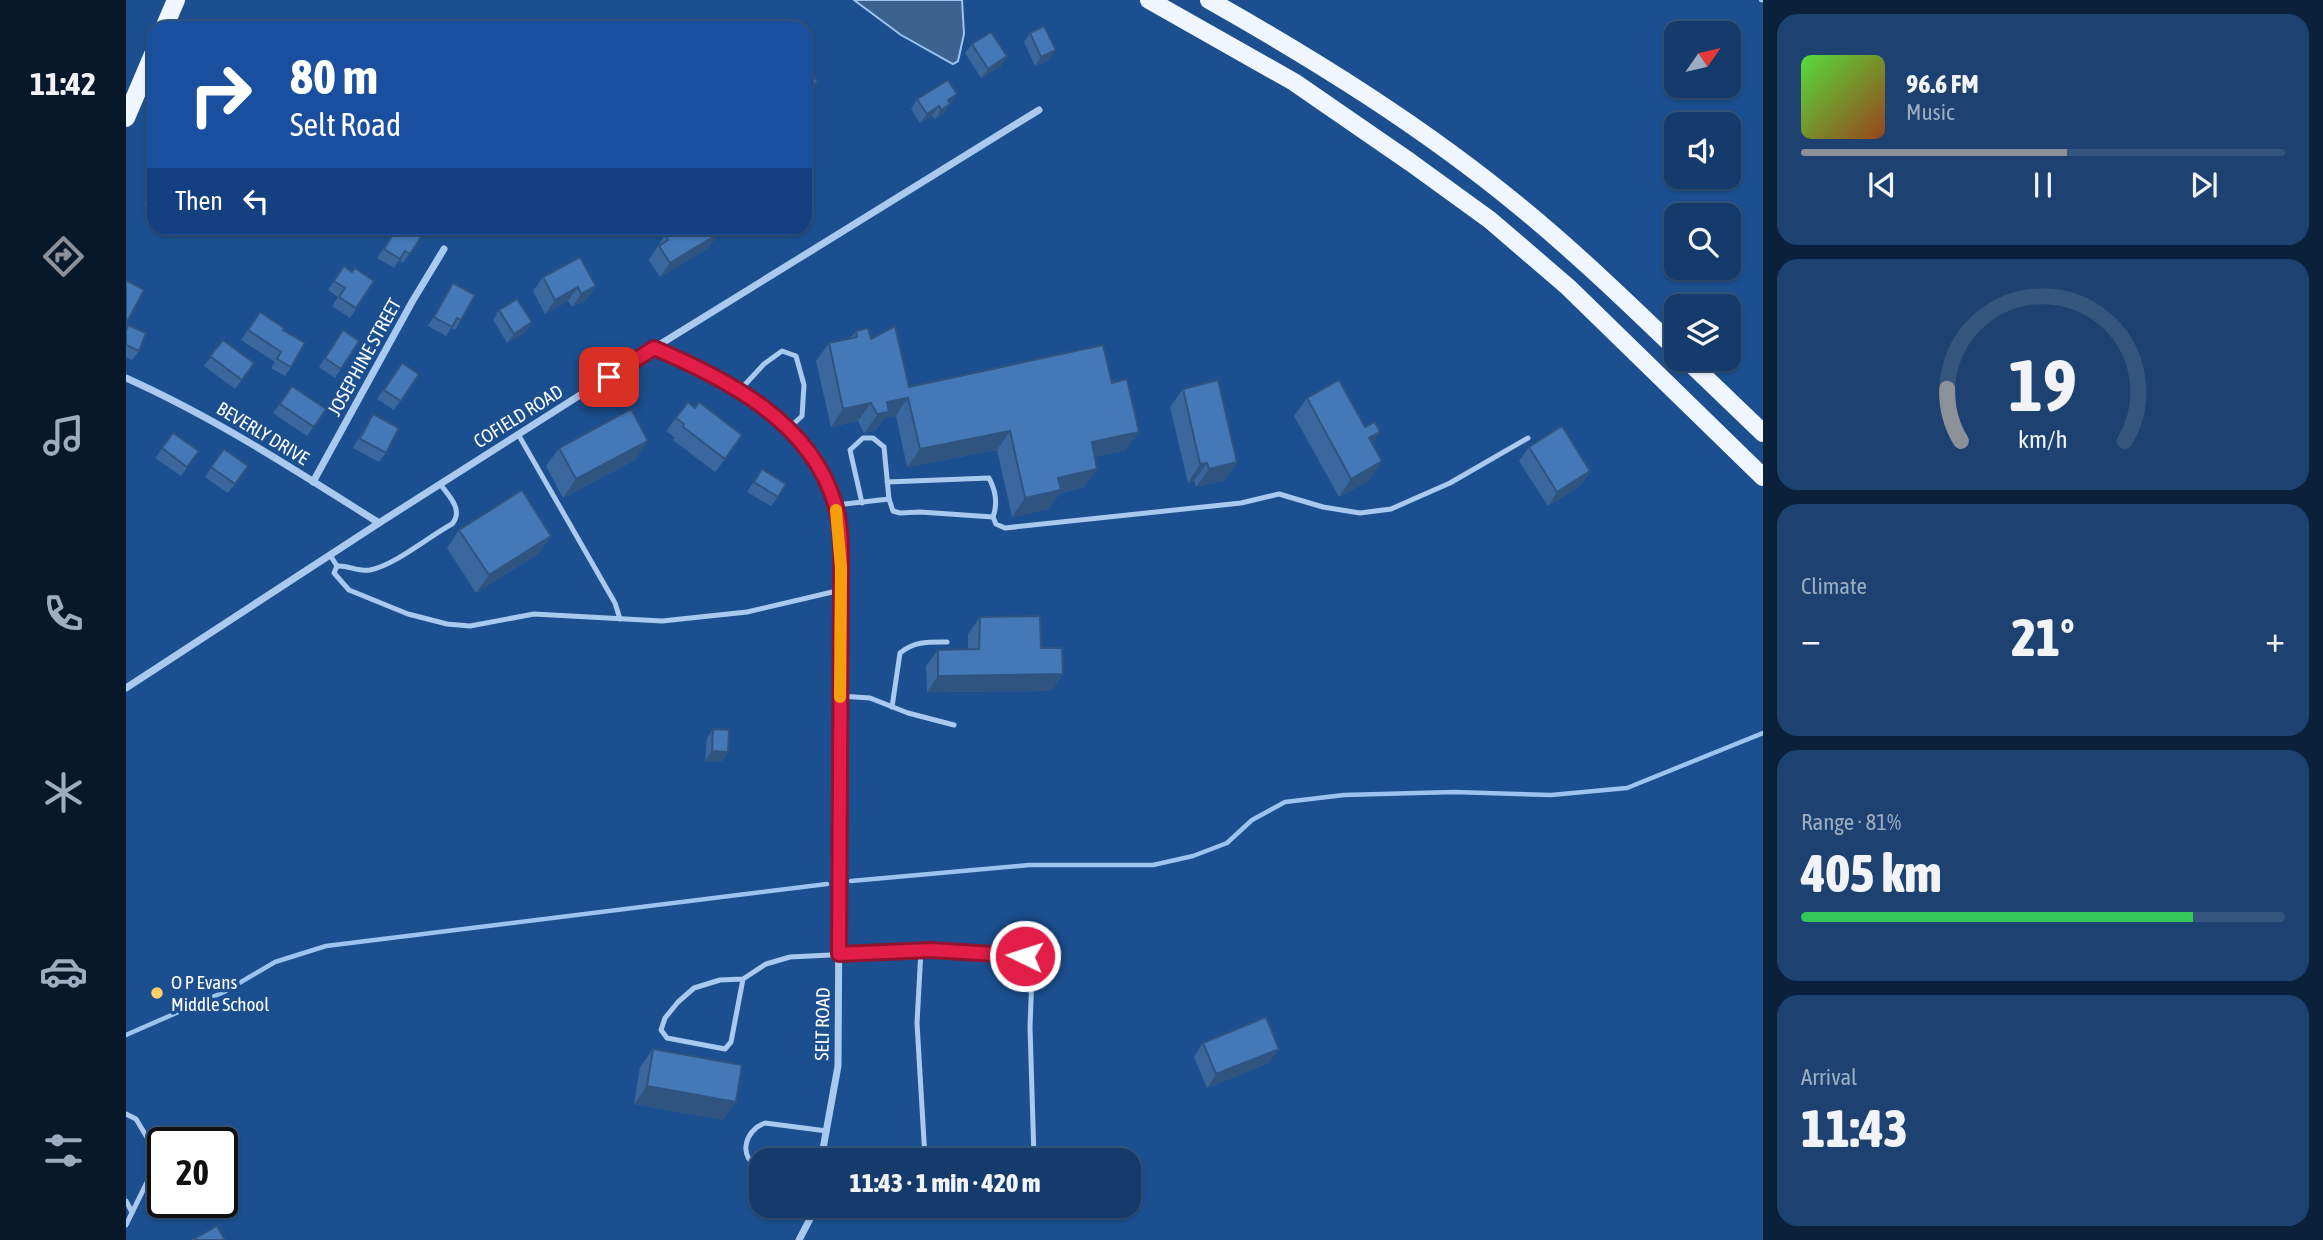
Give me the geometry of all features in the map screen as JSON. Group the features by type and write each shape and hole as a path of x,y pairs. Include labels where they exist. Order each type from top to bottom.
{"main road":[{"path":"167,21 176,0"},
{"path":"1149,0 1294,82 1490,220 1567,287 1763,477"},
{"path":"1209,0 1365,94 1438,145 1517,205 1597,272 1664,337"},
{"path":"126,118 147,68"},
{"path":"1698,371 1763,433"}],"street":[{"name":"COFIELD ROAD","path":"126,688 654,348 1039,110"},
{"name":"JOSEPHINE STREET","path":"313,481 444,249"},
{"name":"SELT ROAD","path":"654,348 740,390 789,428 818,466 836,505 841,590 838,1066 823,1148"},
{"name":"BEVERLY DRIVE","path":"126,378 223,426 379,523"},
{"path":"799,1240 810,1218"}],"lane":[{"path":"740,390 764,364 782,351 796,356 804,385 803,416 789,428"},
{"path":"518,435 615,603 620,619"},
{"path":"862,503 850,450 863,438 873,438 884,447 889,499 893,511 993,517"},
{"path":"887,481 989,478 995,489 996,508 993,517 996,524 1004,528 1241,503 1279,494 1323,508 1360,513 1391,509 1450,483 1528,438"},
{"path":"337,566 344,565 366,571 382,567 452,524 457,518 455,505 440,484"},
{"path":"836,505 889,499"},
{"path":"330,555 337,566"},
{"path":"337,566 334,573 349,590 408,614 447,624 493,623 534,614 662,621 747,612 841,590"},
{"path":"892,707 900,653 909,645 947,642"},
{"path":"840,696 870,698 930,720 954,725"},
{"path":"921,950 918,1023 924,1148"},
{"path":"743,979 731,1042 725,1049 667,1038 661,1030 665,1018 694,988 720,980 743,979 766,964 790,957 921,950 1025,956 1032,975 1030,1027 1034,1148"},
{"path":"126,1114 136,1119 148,1139 152,1172 126,1225"},
{"path":"749,1158 745,1153 746,1139 755,1126 765,1123 827,1131"},
{"path":"126,1201 132,1212"}],"water":[{"path":"854,0 962,0 964,34 958,61 953,64 901,35"}],"building":[{"path":"1044,26 1056,50 1041,57 1030,33"},
{"path":"991,32 1007,56 988,69 972,44"},
{"path":"948,80 957,94 948,100 950,104 941,110 939,106 927,114 917,99"},
{"path":"393,235 422,235 410,254 405,251 400,259 384,249"},
{"path":"665,235 716,235 670,263 659,246 668,240"},
{"path":"580,257 596,286 581,294 578,287 555,300 543,277"},
{"path":"344,266 352,272 355,268 374,281 356,308 339,297 345,288 334,281"},
{"path":"126,280 144,290 126,324"},
{"path":"453,283 475,295 461,320 457,318 452,327 434,317"},
{"path":"517,299 532,322 514,334 499,310"},
{"path":"260,312 305,343 291,367 277,359 281,352 248,330"},
{"path":"128,325 146,333 139,351 126,345"},
{"path":"895,326 909,387 1103,345 1112,383 1127,379 1139,432 1092,442 1097,469 1058,478 1061,490 1025,498 1010,431 920,449 908,398 887,402 889,412 877,414 871,403 843,409 829,343 857,337 856,331 868,328 871,339"},
{"path":"343,330 359,341 341,369 325,358"},
{"path":"223,340 254,363 242,380 210,356"},
{"path":"402,363 419,374 401,401 384,390"},
{"path":"1218,380 1237,462 1209,469 1207,463 1200,464 1183,389"},
{"path":"1339,380 1365,427 1375,422 1380,432 1369,438 1382,461 1351,479 1307,398"},
{"path":"292,386 326,409 314,427 280,404"},
{"path":"688,402 695,408 699,402 742,435 725,459 683,427 684,424 676,418"},
{"path":"631,409 648,441 576,479 559,448"},
{"path":"373,414 399,428 386,453 360,439"},
{"path":"1562,426 1590,471 1557,492 1529,447"},
{"path":"173,433 199,451 187,467 162,448"},
{"path":"224,449 248,466 235,484 211,467"},
{"path":"762,469 786,484 778,497 754,482"},
{"path":"522,490 551,536 489,575 459,530"},
{"path":"1040,616 1041,648 1062,648 1063,674 938,676 938,650 979,649 980,617"},
{"path":"713,729 729,730 728,752 712,751"},
{"path":"1266,1017 1279,1049 1216,1074 1203,1043"},
{"path":"653,1049 742,1065 736,1102 647,1086"},
{"path":"217,1226 225,1240 192,1240"}],"waterway":[{"path":"851,881 1029,865 1153,865 1193,856 1227,843 1252,820 1285,802 1344,795 1454,792 1551,795 1627,788 1763,733"},
{"path":"126,1035 224,992 275,962 326,946 827,884"}],"slow traffic":[{"path":"836,510 841,568 840,697"}],"place":[{"name":"O P Evans Middle School","path":"157,993"}],"route":[{"path":"609,377 654,348 740,390 785,423 818,466 836,505 841,590 839,954 931,950 1025,956"}]}
